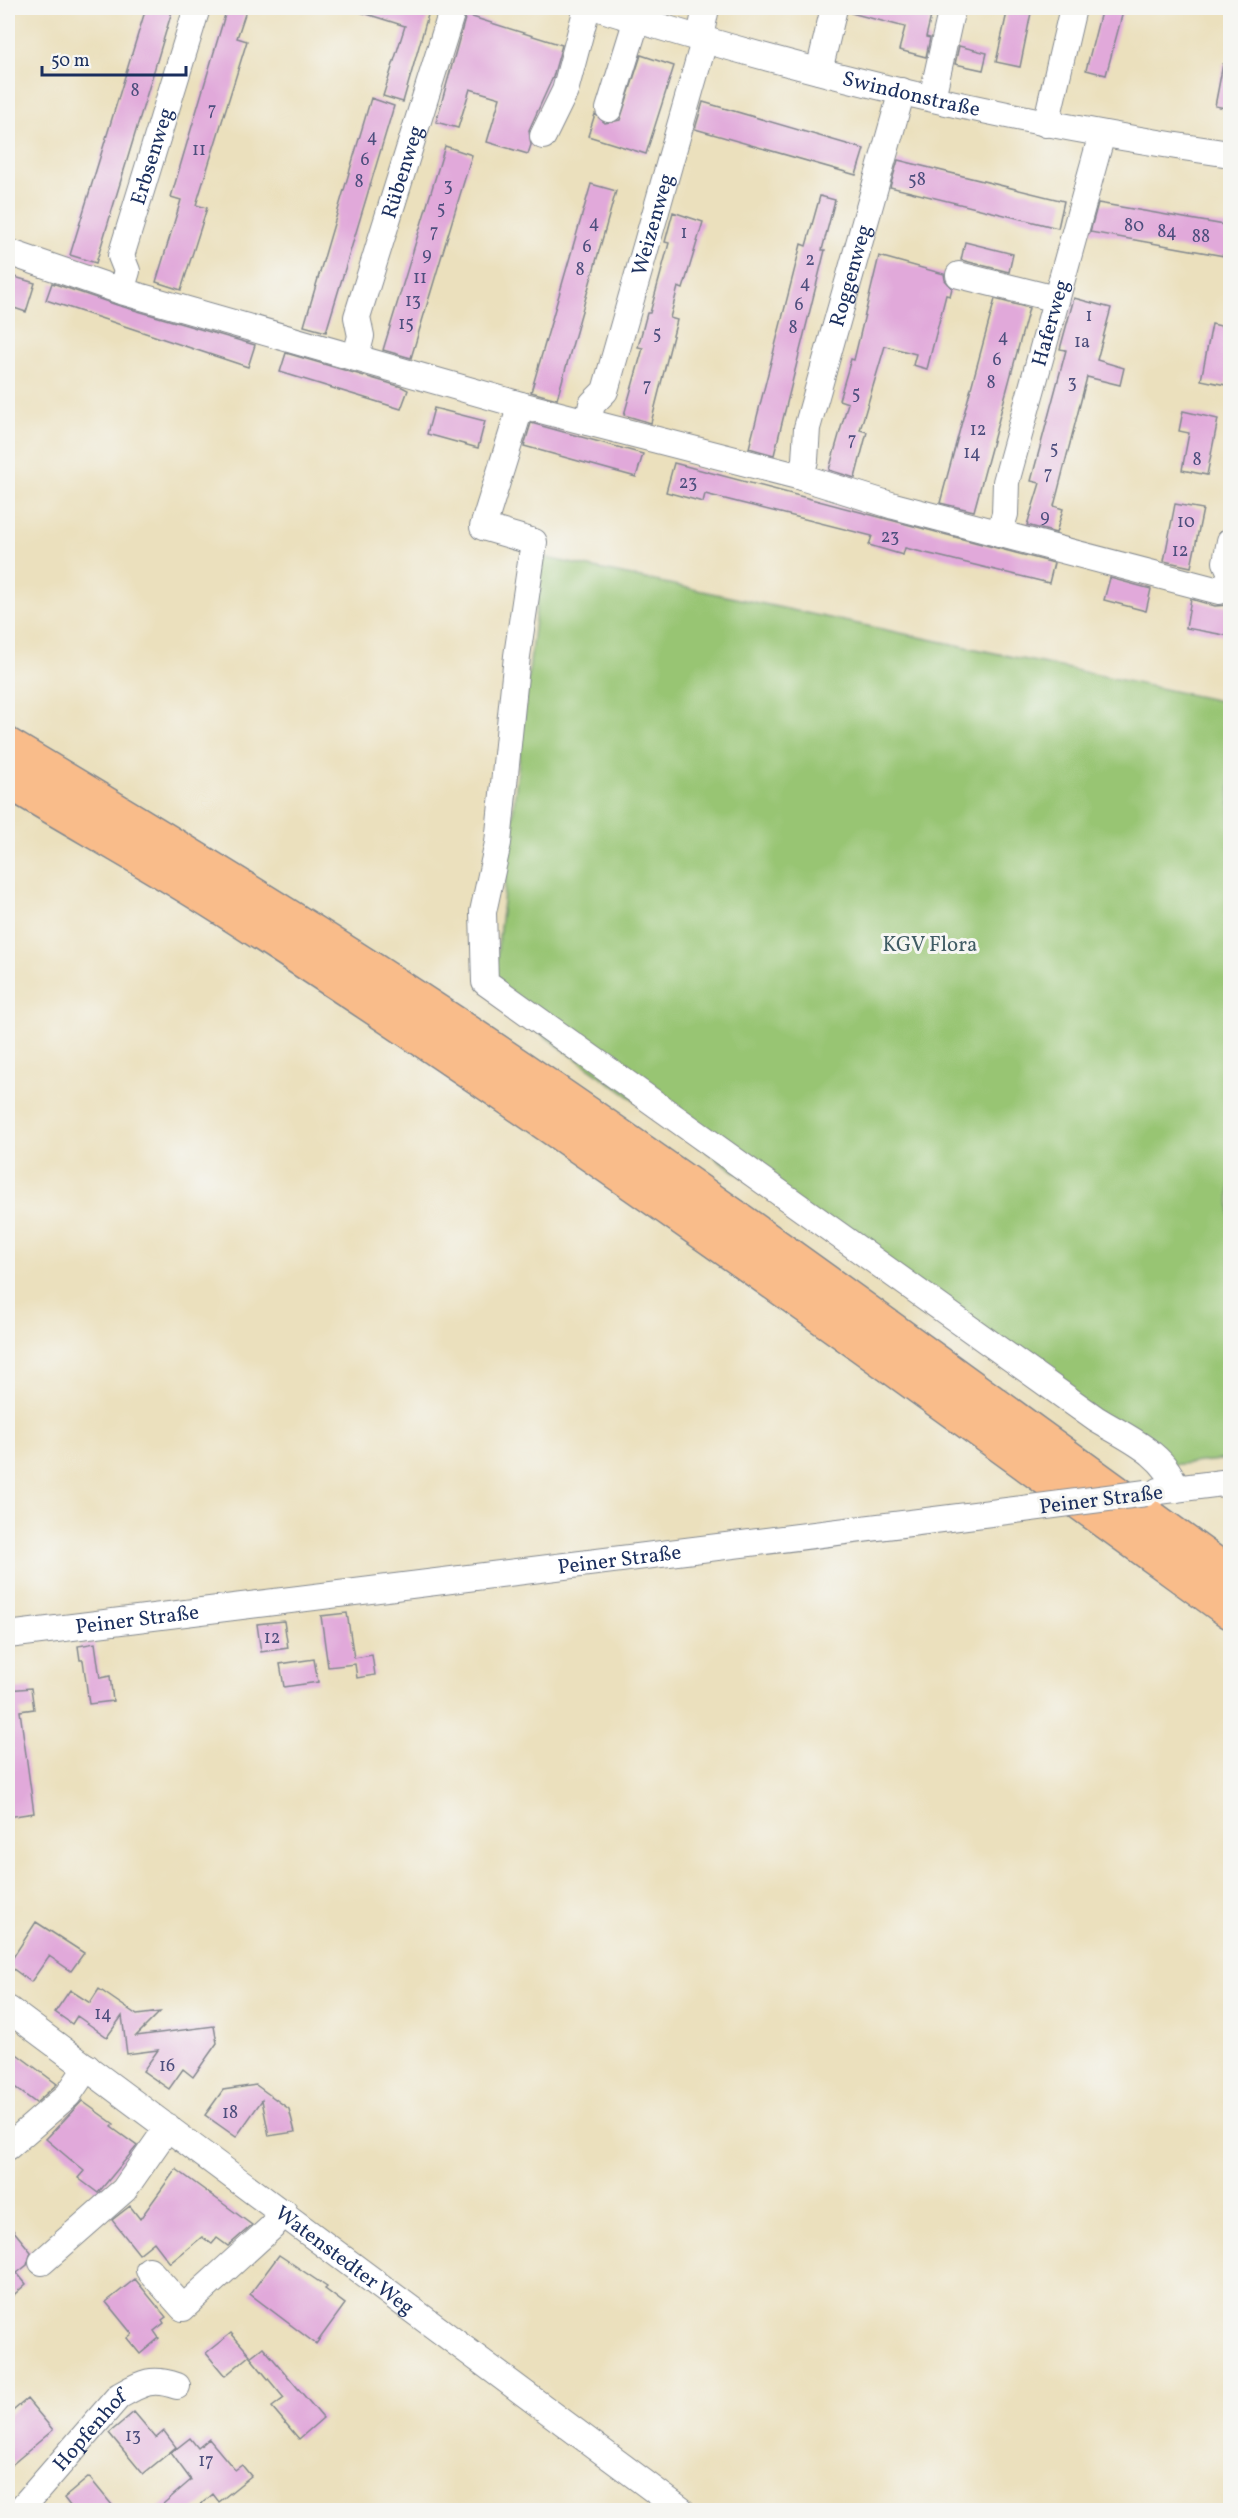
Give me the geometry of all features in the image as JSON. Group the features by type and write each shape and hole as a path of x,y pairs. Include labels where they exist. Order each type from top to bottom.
{"highway":[{"path":"8,745 248,888 457,1024 788,1253 911,1346 1230,1574"},
{"path":"8,780 233,915 578,1144 768,1276 1230,1612"}],"street":[{"name":"Erbsenweg","path":"124,281 121,256 197,8"},
{"name":"Rübenweg","path":"358,346 357,316 453,8"},
{"path":"543,136 565,91 587,8"},
{"name":"Swindonstraße","path":"599,8 819,71 932,98 1046,124 1230,154"},
{"name":"Weizenweg","path":"590,413 605,391 702,37 706,8"},
{"path":"819,71 834,8"},
{"path":"932,98 952,8"},
{"path":"1046,124 1073,8"},
{"path":"609,109 637,19"},
{"name":"Roggenweg","path":"803,469 807,428 902,91"},
{"name":"Haferweg","path":"1002,524 1006,482 1102,134"},
{"path":"8,252 124,281 358,346 521,405 590,413 803,469 894,506 1002,524 1220,591 1230,579"},
{"path":"959,275 1056,299"},
{"path":"521,405 483,527 534,542 517,656 498,843 483,912 485,982 1096,1419 1161,1461 1172,1474 1176,1489"},
{"path":"1230,541 1226,562 1230,571"},
{"name":"Peiner Straße","path":"8,1635 1230,1482"},
{"name":"Watenstedter Weg","path":"8,2009 284,2212 681,2511"},
{"path":"8,2147 68,2096 87,2067"},
{"path":"42,2262 124,2190 168,2127"},
{"path":"149,2270 183,2308 272,2227 284,2212"},
{"name":"Hopfenhof","path":"20,2511 119,2396 139,2384 159,2380 177,2386"}],"green space":[{"name":"KGV Flora","path":"542,557 1230,703 1230,1459 1151,1467 492,999"}],"building":[{"path":"146,8 173,8 96,263 70,255"},
{"path":"227,8 247,8 237,38 247,41 196,205 207,208 181,290 156,282 181,200 171,197"},
{"path":"358,8 430,8 403,102 383,96 405,26 357,11"},
{"path":"852,8 933,8 926,37 930,38 926,57 899,50 905,27 851,13"},
{"path":"1008,8 1032,8 1020,67 996,62"},
{"path":"1102,8 1124,8 1106,75 1086,70"},
{"path":"466,15 562,45 553,77 529,130 531,145 528,154 487,142 500,98 470,89 458,128 436,122"},
{"path":"959,46 987,53 983,70 955,64"},
{"path":"641,55 674,66 646,154 588,136 595,114 605,123 620,120"},
{"path":"1223,64 1230,65 1230,109 1215,106"},
{"path":"371,98 394,106 326,332 304,326"},
{"path":"703,102 864,149 856,175 695,129"},
{"path":"445,146 472,155 411,358 383,350"},
{"path":"898,160 1064,201 1058,228 890,187"},
{"path":"591,184 616,191 557,399 531,392"},
{"path":"820,196 835,200 822,250 825,250 774,455 749,448 801,244 806,246"},
{"path":"1098,203 1230,226 1230,257 1090,232"},
{"path":"673,212 703,222 683,289 678,287 670,318 677,320 651,423 624,415 643,348 638,347 669,243 665,242"},
{"path":"965,242 1013,254 1009,272 961,260"},
{"path":"879,256 944,274 945,280 952,288 950,296 946,295 927,369 913,365 916,354 885,346 860,430 867,432 855,478 829,470 848,403 839,400 851,359 854,360"},
{"path":"8,275 35,283 26,312 8,306"},
{"path":"52,283 117,305 255,345 248,367 46,300"},
{"path":"1074,298 1111,308 1097,360 1124,368 1120,385 1087,377 1054,506 1063,509 1056,533 1027,525 1040,483 1031,481 1066,350 1060,349"},
{"path":"995,299 1029,308 974,511 940,503"},
{"path":"1212,324 1230,328 1230,365 1226,385 1201,380"},
{"path":"286,353 402,387 408,390 401,409 280,372"},
{"path":"434,408 485,421 478,448 427,434"},
{"path":"1183,411 1218,419 1207,475 1182,470 1189,433 1179,431"},
{"path":"531,423 643,454 636,477 524,446"},
{"path":"674,463 1054,563 1049,583 905,548 903,555 869,545 872,536 705,494 703,502 666,492"},
{"path":"1175,504 1203,509 1191,567 1164,561"},
{"path":"1110,578 1151,589 1146,611 1104,600"},
{"path":"1191,599 1215,606 1230,605 1230,636 1186,628"},
{"path":"347,1613 354,1658 372,1655 375,1675 357,1678 355,1664 328,1667 321,1616"},
{"path":"284,1621 288,1648 261,1652 257,1624"},
{"path":"95,1643 100,1678 110,1676 113,1701 89,1704 83,1660 80,1660 78,1646"},
{"path":"314,1659 318,1682 284,1687 280,1664"},
{"path":"31,1688 34,1709 20,1711 34,1813 8,1817 8,1690"},
{"path":"36,1922 84,1953 71,1971 49,1956 31,1982 8,1965"},
{"path":"99,1989 137,2015 160,2012 136,2036 214,2026 217,2043 193,2077 183,2069 169,2089 143,2071 158,2050 127,2054 122,2016 107,2037 77,2016 72,2024 55,2012 70,1990 90,2003"},
{"path":"14,2052 57,2084 36,2103 8,2082 8,2060"},
{"path":"256,2085 289,2109 295,2132 269,2136 262,2100 236,2137 205,2115 223,2090"},
{"path":"82,2101 114,2124 111,2127 137,2146 98,2193 78,2178 84,2171 46,2139"},
{"path":"176,2169 252,2225 228,2246 217,2238 212,2244 202,2237 170,2263 154,2242 139,2254 112,2220 130,2206 140,2219"},
{"path":"8,2224 31,2252 27,2265 17,2273 26,2284 8,2300"},
{"path":"279,2255 327,2287 325,2289 345,2304 316,2344 250,2294"},
{"path":"135,2279 166,2317 162,2320 164,2323 154,2331 159,2338 140,2354 127,2338 132,2334 106,2302"},
{"path":"231,2333 250,2355 225,2376 206,2353"},
{"path":"263,2347 323,2418 299,2439 272,2407 284,2398 250,2357"},
{"path":"27,2399 53,2430 8,2468 8,2415"},
{"path":"134,2412 156,2438 164,2431 176,2447 143,2474 109,2433"},
{"path":"190,2438 198,2448 209,2439 235,2470 242,2465 251,2476 219,2502 213,2494 193,2511 156,2510 191,2480 171,2453"},
{"path":"89,2477 117,2511 74,2511 64,2498"}]}
